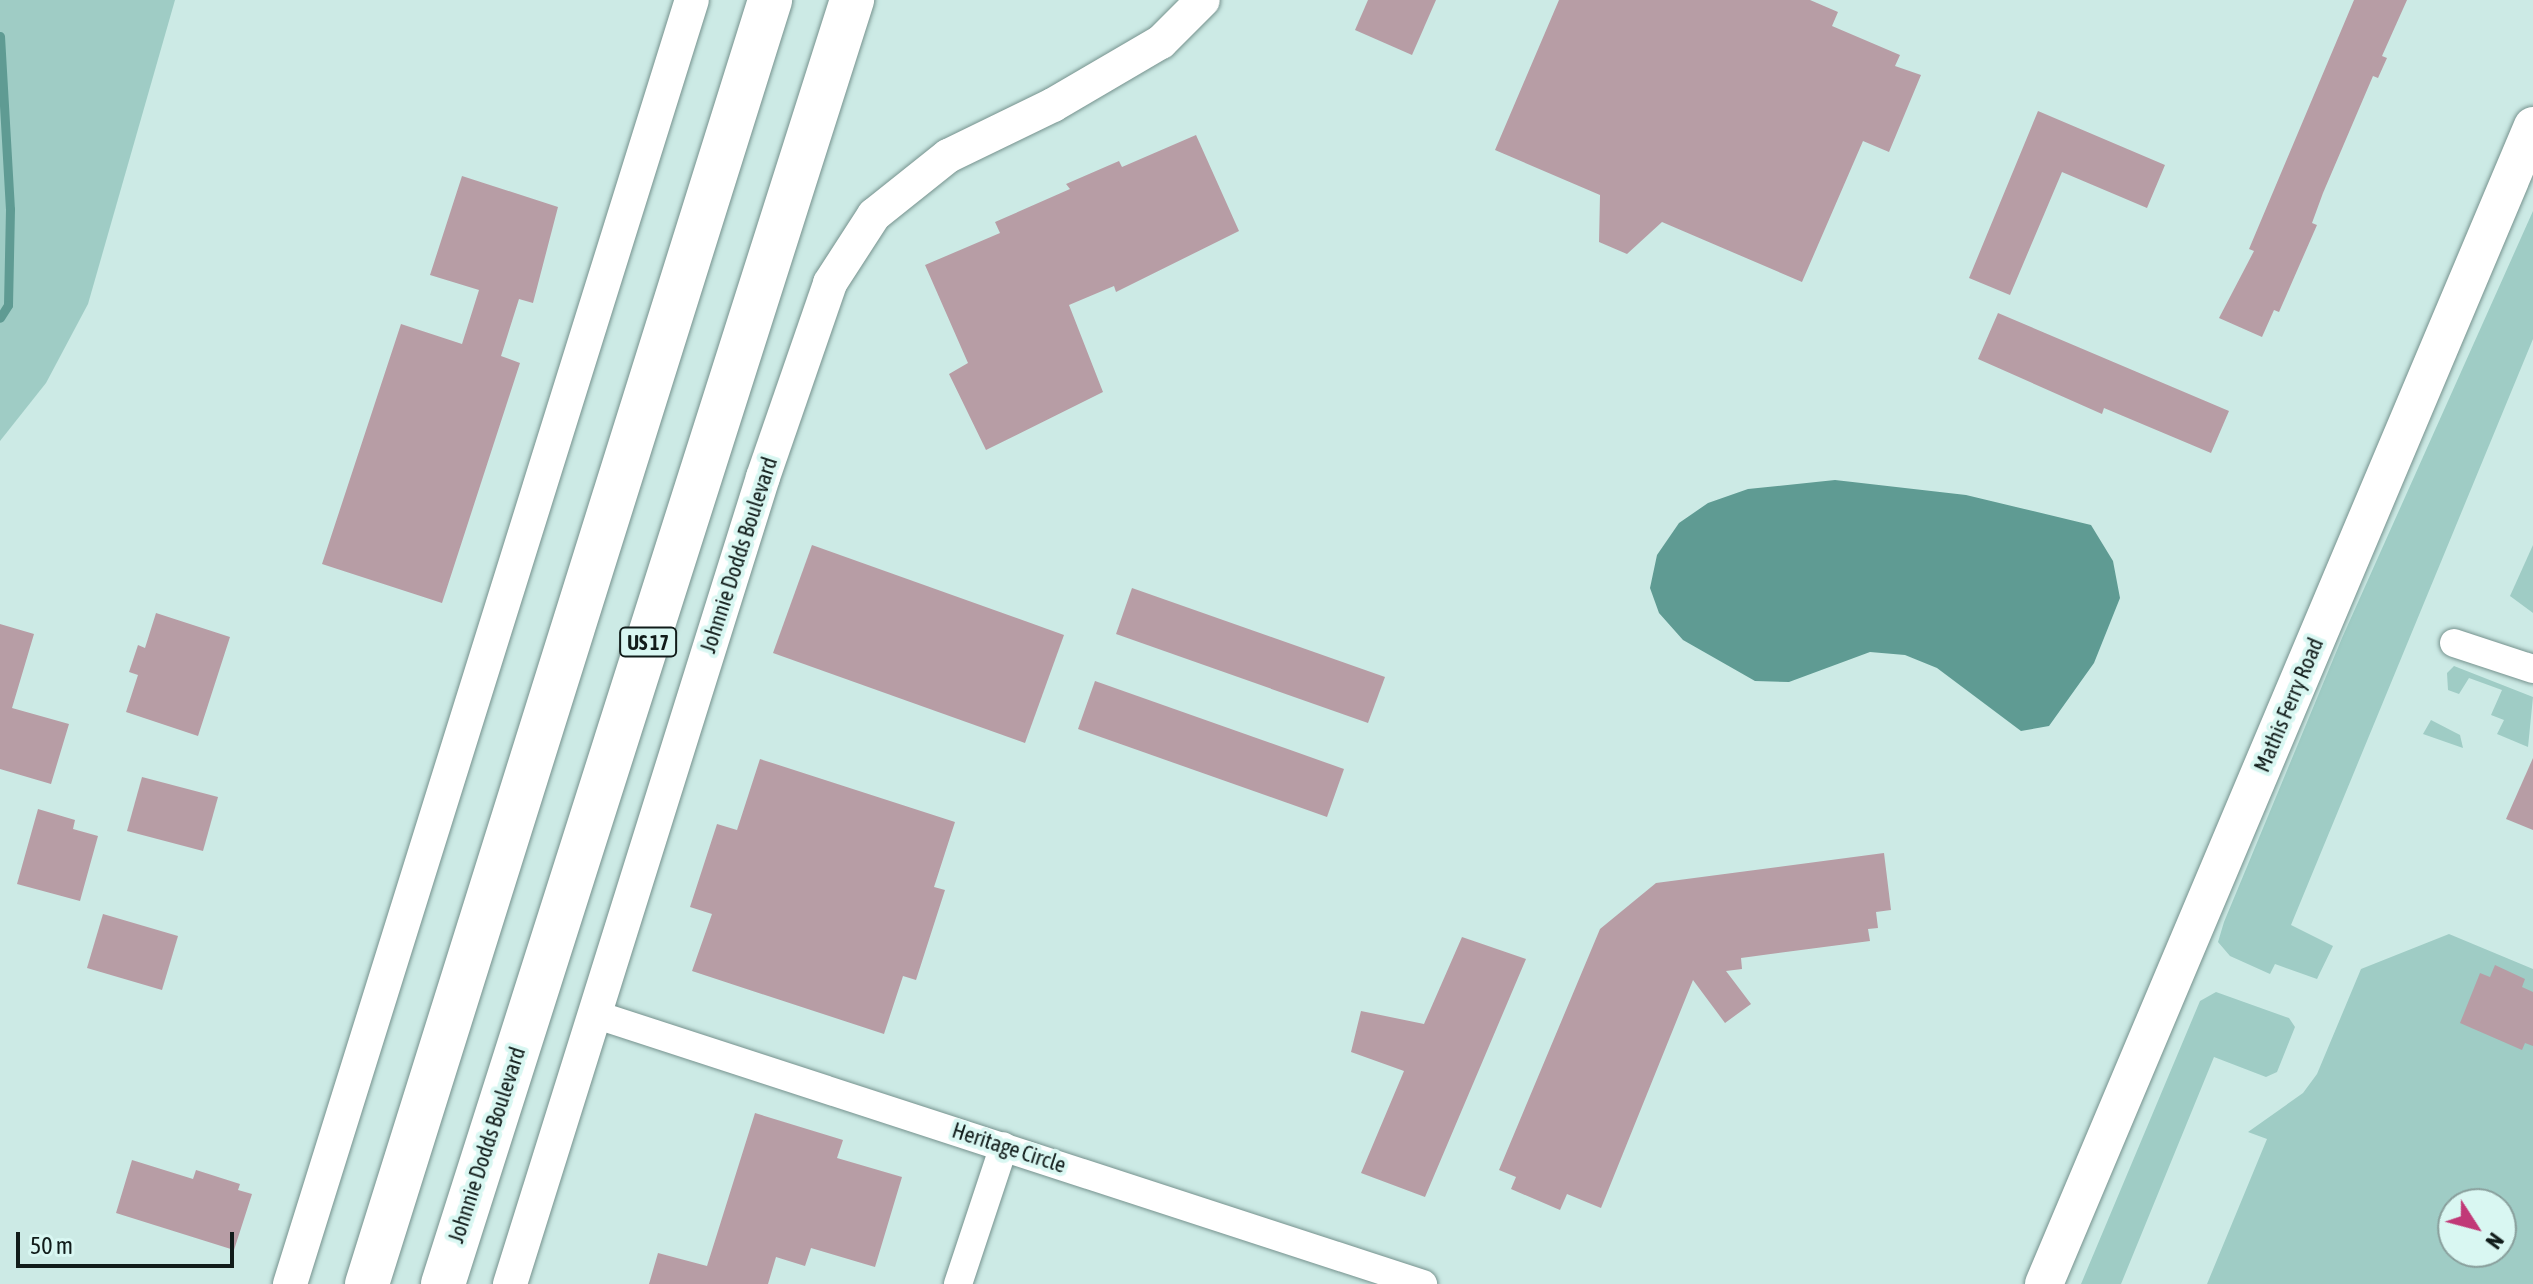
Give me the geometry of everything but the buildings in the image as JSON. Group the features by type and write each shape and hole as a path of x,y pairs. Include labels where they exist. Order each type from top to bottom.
{"highway":[{"path":"367,1284 770,0"},
{"name":"Johnnie Dodds Boulevard","path":"443,1284 852,0"}],"main road":[{"name":"Mathis Ferry Road","path":"2044,1284 2533,126"}],"street":[{"path":"290,1284 692,0"},
{"name":"Johnnie Dodds Boulevard","path":"510,1284 763,477 830,283 874,215 948,156 1053,105 1161,42 1203,0"},
{"path":"2454,643 2533,669"},
{"name":"Heritage Circle","path":"594,1014 1423,1284"},
{"path":"958,1284 1004,1146"}],"green space":[{"path":"0,0 175,0 88,304 46,383 0,441"},
{"path":"2533,211 2533,339 2291,925 2333,946 2317,979 2275,964 2270,974 2230,956 2218,942 2224,922 2342,638"},
{"path":"2533,545 2533,613 2510,596"},
{"path":"2454,666 2533,697 2528,747 2497,734 2504,720 2491,715 2502,690 2469,678 2459,694 2448,690 2447,673"},
{"path":"2431,720 2460,735 2463,748 2423,734"},
{"path":"2449,934 2533,969 2533,1284 2207,1284 2267,1139 2248,1132 2303,1093 2317,1074 2361,969"},
{"path":"2216,992 2289,1018 2295,1027 2277,1072 2266,1077 2214,1057 2121,1284 2081,1284 2200,1001"}],"water":[{"path":"1835,480 1966,495 2091,525 2113,561 2120,598 2094,663 2049,726 2021,731 1937,668 1905,655 1870,652 1789,682 1755,681 1683,640 1659,613 1650,588 1657,555 1679,523 1708,503 1748,489"}],"waterway":[{"path":"0,36 10,209 8,305 0,318"}]}
